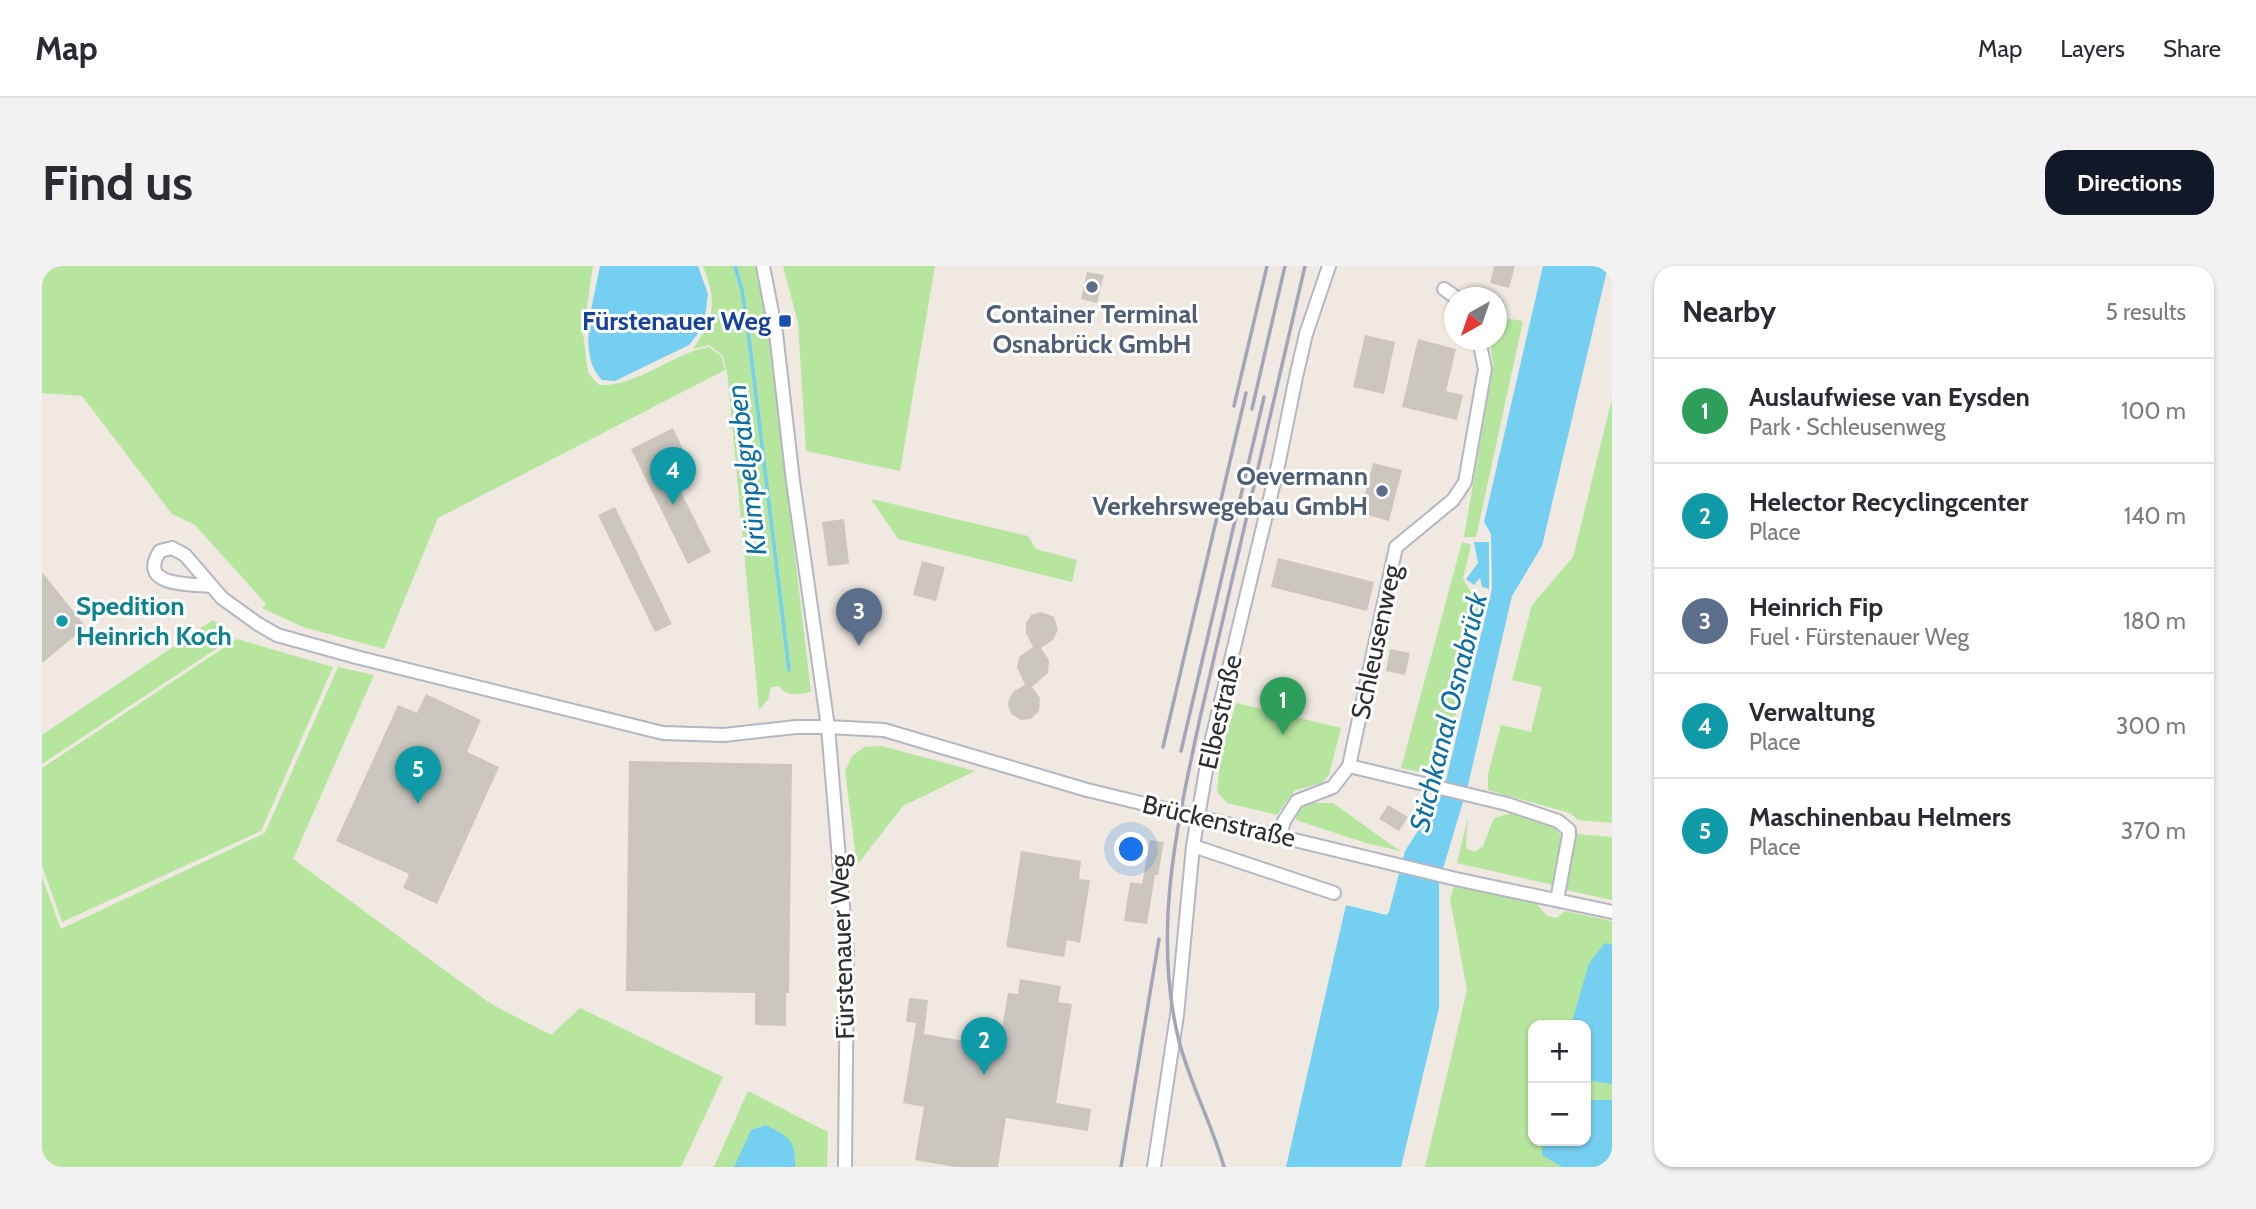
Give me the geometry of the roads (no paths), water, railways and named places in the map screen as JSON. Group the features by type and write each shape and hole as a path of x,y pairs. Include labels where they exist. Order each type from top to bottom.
{"street":[{"name":"Fürstenauer Weg","path":"763,266 776,333 793,481 828,727 847,954 845,1167"},
{"name":"Elbestraße","path":"1154,1167 1177,1015 1193,846 1210,747 1279,461 1306,334 1329,266"},
{"name":"Schleusenweg","path":"1349,766 1396,547 1453,500 1465,482 1485,369 1481,350"},
{"path":"210,586 241,614 277,635 663,733 724,735 796,727 828,727"},
{"name":"Brückenstraße","path":"828,727 884,730 1087,790 1456,879 1612,912"},
{"path":"1280,836 1284,821 1297,801 1333,787 1349,766 1466,793 1558,821 1569,830 1557,900"},
{"path":"1193,846 1334,893"}],"water":[{"path":"600,266 698,266 708,294 704,326 689,345 615,381 602,380 594,369 588,342"},
{"path":"1543,266 1608,266 1542,546 1512,596 1468,785 1439,882 1439,1008 1401,1167 1286,1167 1346,905 1386,915 1389,912 1405,851 1440,797 1446,780 1492,589 1491,534 1484,522"},
{"path":"1474,542 1489,542 1489,589 1482,587 1480,578 1474,585 1466,579 1478,563"},
{"path":"1605,943 1612,945 1612,1084 1591,1081 1591,1020 1572,1020 1589,963"},
{"path":"1591,1100 1612,1100 1612,1167 1562,1167 1542,1155 1543,1146 1591,1146"},
{"path":"766,1125 790,1140 795,1167 734,1167 751,1130"}],"waterway":[{"name":"Krümpelgraben","path":"735,266 742,290 751,354 789,670"}],"railway":[{"path":"1234,406 1267,266"},
{"path":"1252,409 1285,266"},
{"path":"1224,1167 1184,1057 1171,1001 1168,960 1171,879 1183,798 1200,718 1305,266"},
{"path":"1163,747 1246,393"},
{"path":"1181,751 1264,397"},
{"path":"1121,1167 1159,939"}],"place":[{"name":"Container Terminal Osnabrück GmbH","path":"1092,287"},
{"name":"Fürstenauer Weg","path":"785,321"},
{"name":"Oevermann Verkehrswegebau GmbH","path":"1382,491"},
{"name":"Verwaltung","path":"673,505"},
{"name":"Spedition Heinrich Koch","path":"62,621"},
{"name":"Heinrich Fip","path":"859,646"},
{"name":"Auslaufwiese van Eysden","path":"1283,735"},
{"name":"Maschinenbau Helmers","path":"418,804"},
{"name":"Helector Recyclingcenter","path":"984,1075"}],"water label":[{"name":"Stichkanal Osnabrück","path":"1448,712"}]}
